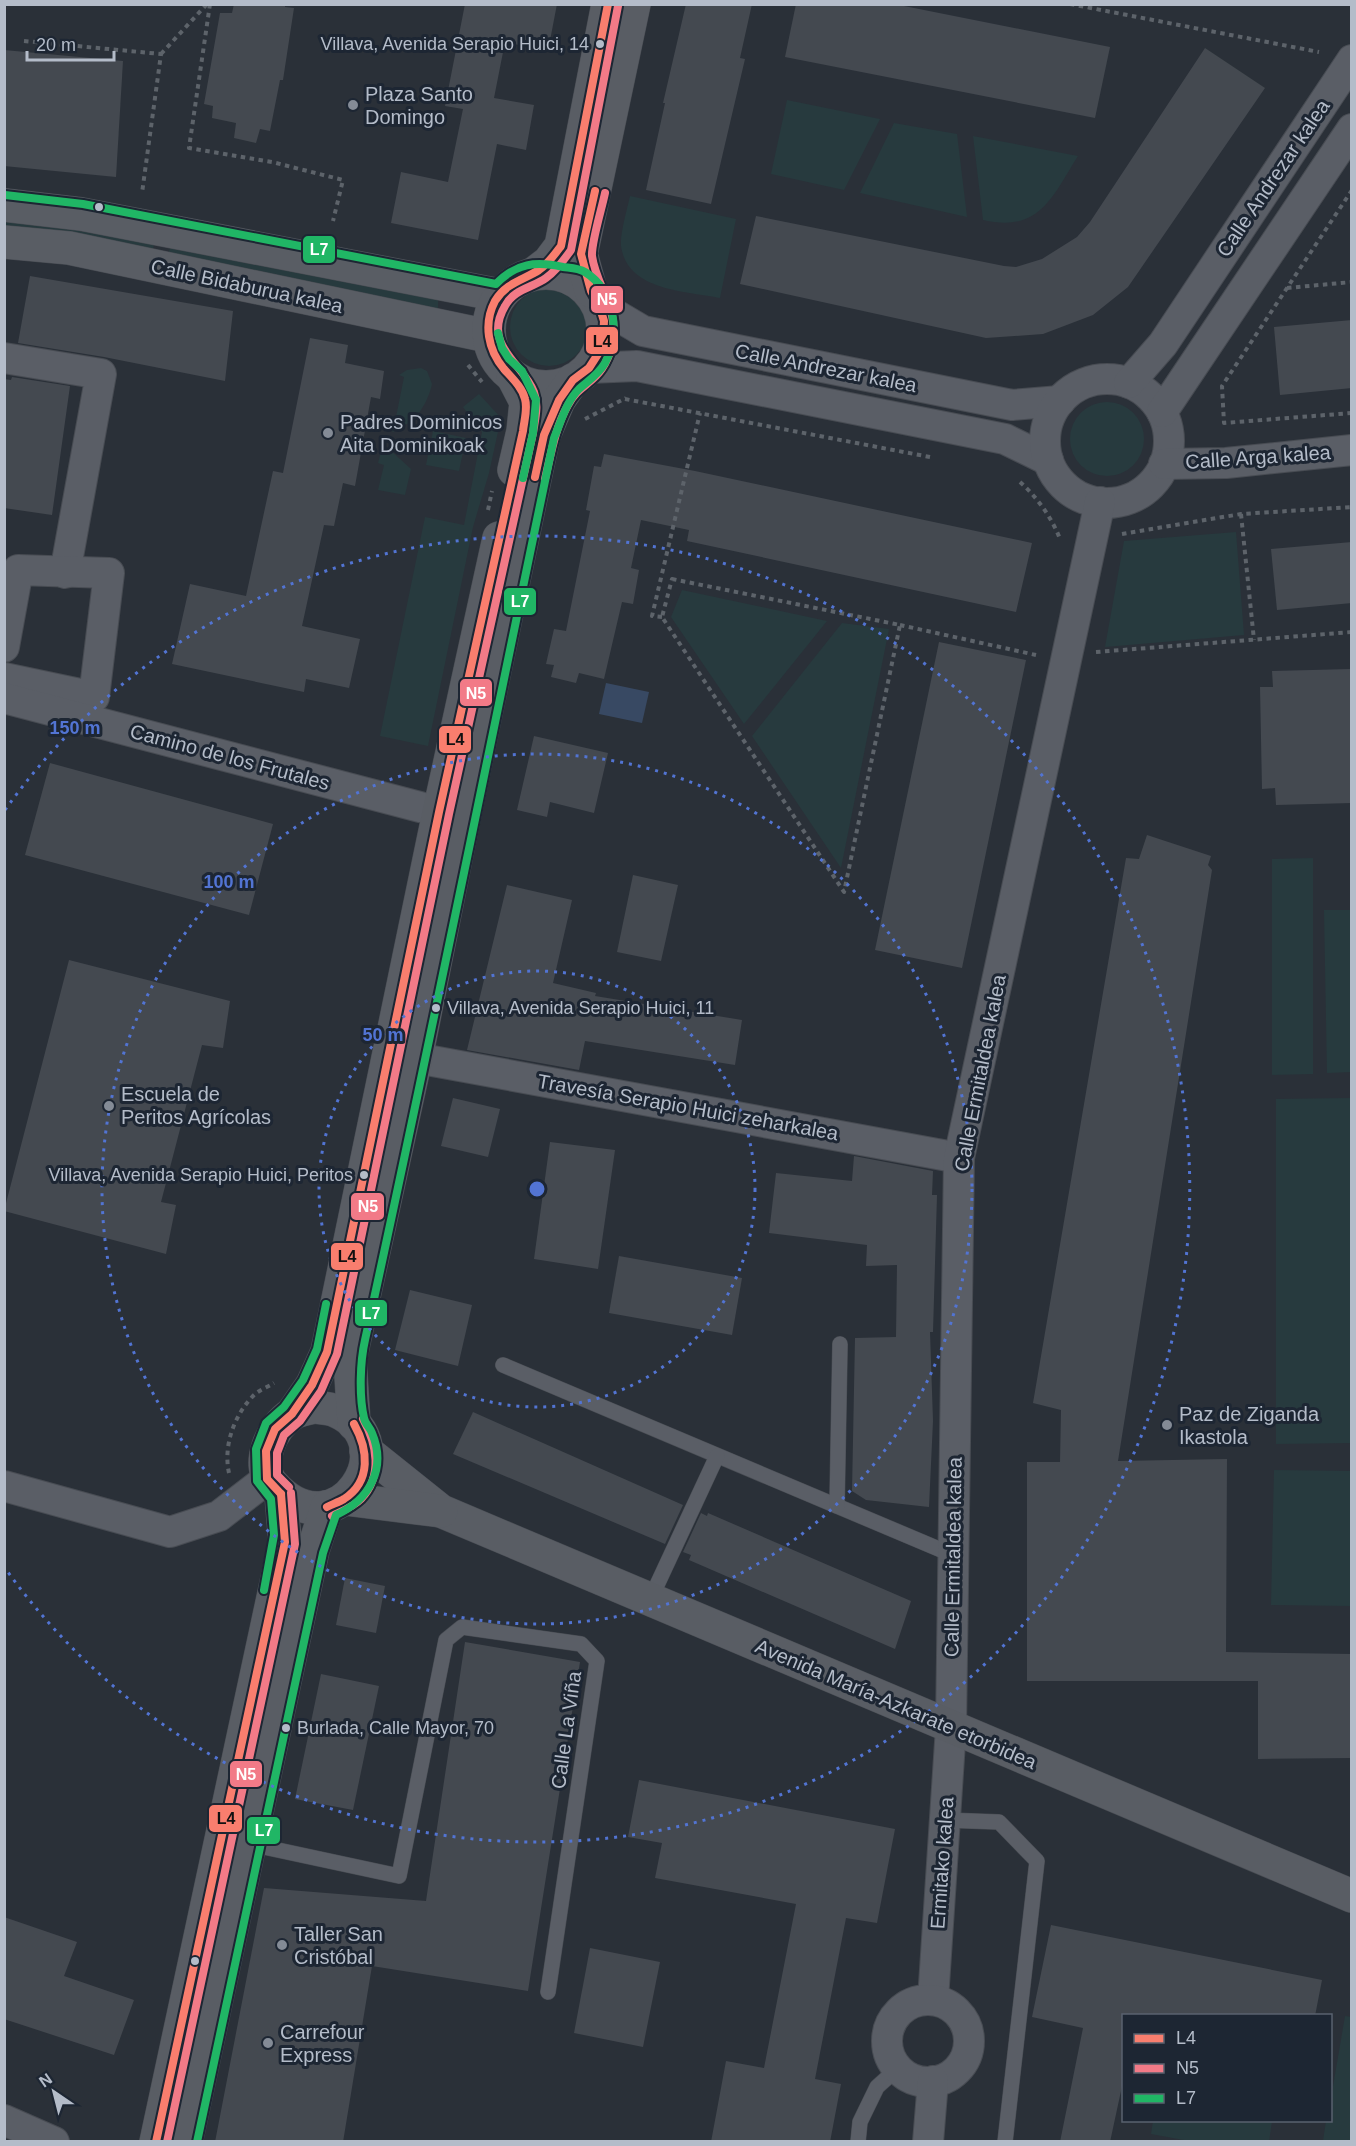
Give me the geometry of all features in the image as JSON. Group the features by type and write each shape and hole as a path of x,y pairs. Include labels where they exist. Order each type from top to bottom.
{"main road":[{"path":"499,382 501,366 492,352 488,336 488,321 492,307 509,284 522,276 536,272 549,262 561,246 608,4"},
{"path":"156,2142 313,1550 336,1503 358,1486 366,1469 350,1360 416,1058 544,435 559,400 598,354 603,338 604,321 581,254 634,4"},
{"name":"Calle Bidaburua kalea","path":"4,205 81,214 500,295"},
{"name":"Calle Bidaburua kalea","path":"4,242 69,248 488,336"},
{"path":"536,272 579,281 595,298"},
{"path":"499,382 558,387 581,374"},
{"path":"186,2142 285,1542 266,1451 275,1429 292,1414 312,1385 327,1352 439,812 523,430 526,402 499,382"},
{"path":"292,1414 313,1407 336,1411 360,1437"},
{"name":"Avenida María-Azkarate etorbidea","path":"360,1437 441,1511"},
{"path":"274,1486 295,1503 310,1508 336,1503"},
{"name":"Avenida María-Azkarate etorbidea","path":"336,1503 441,1511 1352,1896"}],"street":[{"name":"Calle Andrezar kalea","path":"1129,383 1163,344 1352,60"},
{"name":"Calle Andrezar kalea","path":"1162,412 1352,129"},
{"name":"Calle Andrezar kalea","path":"595,298 643,331 1012,405 1060,401"},
{"path":"4,358 101,374 65,573"},
{"name":"Calle Andrezar kalea","path":"581,374 637,366 1005,438 1048,460"},
{"path":"1111,379 1129,383 1143,390 1162,412 1168,429 1169,447 1164,464 1154,481 1139,494 1120,501 1100,502 1083,498 1068,489 1056,476 1048,460 1045,440 1049,419 1060,401 1074,388 1092,381 1111,379"},
{"name":"Calle Arga kalea","path":"1164,464 1226,463 1352,450"},
{"name":"Calle Ermitaldea kalea","path":"951,1727 960,1158 1100,502"},
{"path":"4,647 18,570 109,573 94,697 4,678"},
{"name":"Camino de los Frutales","path":"4,698 420,807"},
{"name":"Travesía Serapio Huici zeharkalea","path":"416,1058 960,1158"},
{"path":"4,1486 170,1532 219,1516 274,1486"},
{"name":"Ermitako kalea","path":"933,2000 951,1727"},
{"path":"933,2000 945,2003 956,2010 965,2021 969,2034 969,2047 961,2065 945,2078 933,2081 920,2080 908,2076 898,2068 890,2056 887,2042 889,2028 895,2016 906,2006 933,2000"},
{"path":"928,2142 933,2081"},
{"path":"4,2120 54,2142"}],"lane":[{"path":"837,1506 840,1344"},
{"path":"503,1365 953,1556"},
{"path":"650,1600 717,1456"},
{"name":"Calle La Viña","path":"236,1840 399,1876 446,1640 462,1627 581,1644 597,1660 549,1992"},
{"path":"944,1820 999,1822 1037,1861 1005,2142"},
{"path":"858,2142 860,2122 877,2087 898,2068"}],"path":[{"path":"142,193 161,54 208,4"},
{"path":"208,4 189,148 272,162 343,180 333,221"},
{"path":"1070,4 1319,52"},
{"path":"24,41 161,54"},
{"path":"1352,190 1222,386 1224,423 1352,413"},
{"path":"1287,288 1352,282"},
{"path":"466,362 499,382"},
{"path":"579,423 625,399 940,459"},
{"path":"662,617 652,616 700,413"},
{"path":"1017,479 1054,524 1060,539"},
{"path":"1118,534 1242,514 1352,507"},
{"path":"1242,514 1254,640"},
{"path":"663,577 900,624 1036,655"},
{"path":"672,579 662,617 844,892 900,624"},
{"path":"1092,653 1352,632"}],"green space":[{"path":"787,100 880,119 844,190 771,174"},
{"path":"894,123 957,134 967,217 860,193"},
{"path":"973,136 1078,156 1052,198 1031,216 1018,221 1002,223 983,220"},
{"path":"630,196 736,219 720,298 660,286 634,272 626,261 621,246"},
{"path":"5,216 155,237 152,256 5,238"},
{"path":"173,240 438,294 438,315 166,260"},
{"path":"549,288 564,291 577,299 585,312 588,327 585,342 577,355 564,363 549,366 534,363 521,355 513,342 510,327 513,312 521,299 534,291"},
{"path":"421,368 427,371 432,384 422,409 413,420 402,426 402,429 396,427 394,432 384,428 387,416 396,417 404,377 399,375 407,370"},
{"path":"479,394 501,418 489,473 473,527 428,746 380,736 425,517 464,525 482,432 463,407"},
{"path":"1107,402 1121,405 1133,413 1141,425 1144,439 1141,453 1133,465 1121,473 1107,476 1093,473 1081,465 1073,453 1070,439 1073,425 1081,413 1093,405"},
{"path":"433,431 466,438 459,471 426,465"},
{"path":"382,448 390,450 411,469 405,495 378,490 384,465 378,463"},
{"path":"1236,532 1244,635 1105,647 1124,541"},
{"path":"682,590 827,621 744,724 671,617"},
{"path":"842,623 889,629 841,868 752,736"},
{"path":"1313,858 1313,1074 1272,1075 1272,859"},
{"path":"1324,910 1351,910 1351,1072 1327,1073"},
{"path":"1351,1098 1351,1443 1276,1444 1276,1099"},
{"path":"1274,1470 1351,1471 1351,1606 1271,1605"},
{"path":"1345,2016 1351,2017 1351,2141 1323,2141 1326,2122 1332,2122 1332,2092"},
{"path":"1153,2122 1272,2122 1269,2142 1189,2141 1151,2134"}],"water":[{"path":"606,683 649,692 642,723 599,714"}],"building":[{"path":"234,4 285,4 285,7 294,8 283,80 280,80 270,131 260,129 256,143 234,138 236,123 212,118 213,106 204,104 220,13 232,13"},
{"path":"465,4 557,4 548,51 505,42 494,98 534,105 526,150 497,144 478,240 391,223 401,172 448,182 463,109 445,106"},
{"path":"686,4 752,4 740,58 745,59 711,204 646,190"},
{"path":"796,4 894,4 1110,47 1095,118 785,57"},
{"path":"1205,48 1265,88 1128,287 1093,315 1043,334 986,338 740,284 756,216 1004,266 1016,267 1042,259 1077,237 1090,222"},
{"path":"4,50 123,61 116,177 4,166"},
{"path":"30,276 233,311 225,381 18,343"},
{"path":"1352,320 1352,388 1280,395 1274,327"},
{"path":"310,338 348,345 345,363 384,371 380,399 371,397 355,486 343,483 334,526 324,525 302,626 360,639 349,688 306,679 304,692 172,664 190,584 246,596 273,471 283,473"},
{"path":"12,377 70,386 52,515 4,508 4,379 11,380"},
{"path":"604,454 695,471 1032,543 1016,612 687,541 689,530 641,520 631,568 639,570 633,604 622,602 604,679 579,673 576,683 551,677 554,665 546,664 554,629 566,631 590,511 586,510 594,466 601,467"},
{"path":"1352,542 1352,603 1277,610 1271,549"},
{"path":"939,642 1026,660 962,968 875,950"},
{"path":"1352,669 1352,803 1276,805 1275,788 1262,789 1260,687 1273,687 1272,671"},
{"path":"534,736 608,753 594,813 550,802 547,817 517,810"},
{"path":"50,763 273,824 249,915 25,855"},
{"path":"1147,835 1211,856 1208,865 1212,870 1118,1461 1227,1459 1226,1652 1352,1654 1352,1758 1258,1759 1258,1681 1027,1681 1027,1462 1060,1462 1061,1410 1033,1403 1126,858 1139,859"},
{"path":"633,875 678,885 661,961 617,952"},
{"path":"507,885 572,900 553,983 596,993 595,996 742,1020 735,1065 585,1041 579,1070 467,1050"},
{"name":"Escuela de Peritos Agrícolas","path":"69,960 230,1001 223,1048 202,1045 161,1202 176,1205 166,1254 4,1211"},
{"path":"453,1098 500,1109 488,1157 441,1146"},
{"path":"550,1142 615,1150 598,1269 534,1259"},
{"path":"854,1156 933,1171 932,1195 937,1195 933,1332 930,1332 933,1421 929,1507 866,1500 852,1491 855,1338 896,1337 897,1265 866,1266 867,1245 769,1233 776,1173 852,1181"},
{"path":"619,1256 742,1278 732,1335 609,1313"},
{"path":"410,1290 472,1305 458,1366 395,1350"},
{"path":"473,1412 683,1505 665,1544 453,1454"},
{"path":"701,1513 707,1516 708,1513 911,1601 895,1649 689,1560 691,1555 683,1552"},
{"path":"345,1578 385,1586 376,1633 336,1625"},
{"path":"465,1642 580,1662 528,1991 372,1966 343,2142 215,2142 264,1888 426,1901"},
{"path":"321,1674 379,1686 353,1810 295,1799"},
{"path":"639,1780 895,1829 877,1923 846,1918 815,2079 841,2084 830,2142 711,2142 726,2061 764,2068 796,1904 655,1878 662,1843 628,1837"},
{"path":"4,1917 77,1942 64,1976 134,2000 114,2055 4,2019"},
{"path":"1051,1925 1322,1980 1315,2014 1122,2014 1122,2086 1110,2142 1060,2142 1083,2028 1032,2017"},
{"path":"590,1948 660,1962 643,2047 574,2033"}],"transit line":[{"name":"L4","path":"281,1494 267,1479 266,1451 275,1429 292,1414 312,1385 327,1352 439,812 523,431 526,411 524,395 494,354 489,336 489,319 499,295 515,282 542,268 561,246 608,4"},
{"name":"N5","path":"289,1487 277,1475 277,1453 284,1435 300,1421 321,1391 337,1354 449,814 536,418 534,392 501,342 498,332 499,320 505,306 513,296 550,275 571,250 618,6"},
{"name":"L4","path":"535,477 544,435 559,400 573,380 589,368 598,354 603,338 604,321 591,291 581,254 595,191"},
{"name":"N5","path":"545,479 554,441 568,405 602,368 612,344 614,328 610,307 592,256 605,193"},
{"name":"L7","path":"5,195 83,204 496,284 511,272 527,265 544,264 577,269 595,280 603,290 609,301 614,326 610,352 605,363 571,400 554,438 363,1349 361,1400 365,1420 376,1446 376,1471 372,1482 358,1501 336,1515 323,1553 197,2142"},
{"name":"L7","path":"498,333 502,348 509,359 522,371 536,400 533,433 523,478"},
{"name":"L7","path":"264,1590 274,1535 271,1499 257,1481 256,1449 266,1423 284,1407 303,1380 317,1349 326,1304"},
{"name":"N5","path":"332,1516 358,1502 373,1480 376,1460 372,1439 363,1419"},
{"name":"L4","path":"327,1507 353,1492 363,1474 364,1454 354,1424"},
{"name":"N5","path":"167,2142 295,1544 291,1493"},
{"name":"L4","path":"156,2142 285,1542 281,1494"}],"place":[{"name":"Villava, Avenida Serapio Huici, 14","path":"600,44"},
{"name":"Plaza Santo Domingo","path":"353,105"},
{"name":"Padres Dominicos Aita Dominikoak","path":"328,433"},
{"name":"Villava, Avenida Serapio Huici, 11","path":"436,1008"},
{"name":"Escuela de Peritos Agrícolas","path":"109,1106"},
{"name":"Villava, Avenida Serapio Huici, Peritos","path":"364,1175"},
{"name":"Paz de Ziganda Ikastola","path":"1167,1425"},
{"name":"Burlada, Calle Mayor, 70","path":"286,1728"},
{"name":"Taller San Cristóbal","path":"282,1945"},
{"name":"Carrefour Express","path":"268,2043"}]}
